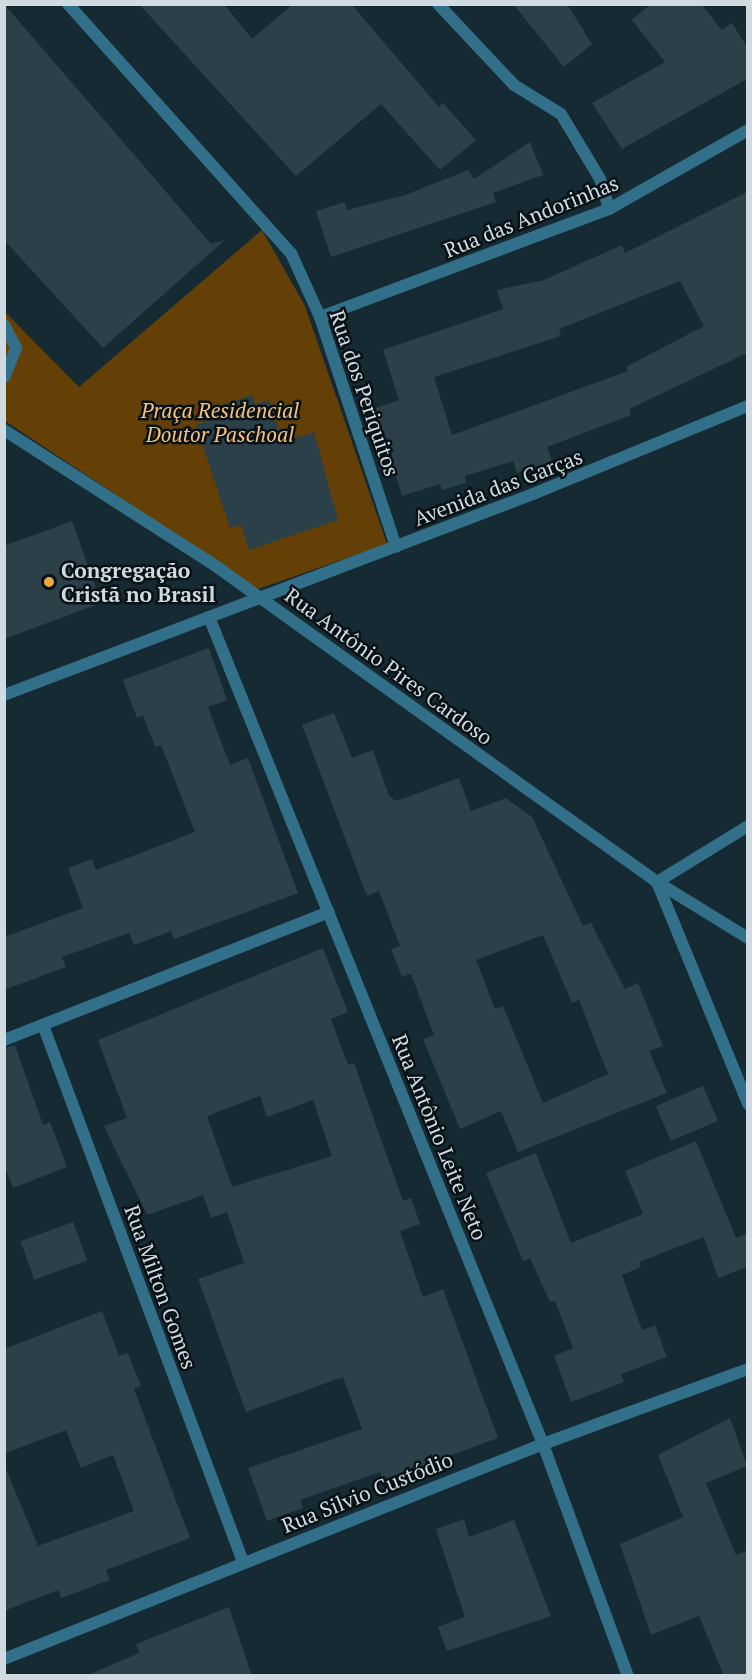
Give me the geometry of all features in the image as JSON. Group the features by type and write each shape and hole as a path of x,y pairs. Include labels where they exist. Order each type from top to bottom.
{"street":[{"name":"Rua dos Periquitos","path":"68,4 291,253 320,317 396,547"},
{"path":"438,4 514,85 561,114 600,179 609,209"},
{"name":"Rua das Andorinhas","path":"320,317 609,209 747,130"},
{"path":"4,325 15,348 4,377"},
{"name":"Avenida das Garças","path":"4,695 396,547 747,406"},
{"name":"Rua Antônio Pires Cardoso","path":"4,430 259,597 657,882 747,938"},
{"name":"Rua Antônio Leite Neto","path":"209,617 543,1444 628,1676"},
{"path":"747,826 657,882 747,1104"},
{"path":"4,1040 329,912"},
{"name":"Rua Milton Gomes","path":"43,1025 243,1562"},
{"name":"Rua Silvio Custódio","path":"4,1659 543,1444 747,1369"}],"green space":[{"name":"Praça Residencial Doutor Paschoal","path":"262,230 305,306 387,544 258,589 5,421 4,311 79,387"}],"building":[{"path":"4,4 211,244 225,240 103,348 4,240"},
{"path":"139,4 224,4 252,39 293,4 351,4 439,107 443,103 476,140 440,170 381,104 296,176"},
{"path":"513,4 567,4 592,44 564,67"},
{"path":"651,4 701,4 722,30 732,23 747,47 747,79 622,149 592,103 665,62 632,20"},
{"path":"530,142 543,175 493,193 496,202 331,257 316,211 345,202 347,210 405,195 468,170 474,179"},
{"path":"747,192 747,353 629,409 631,415 547,447 552,461 517,473 513,461 465,476 466,483 442,490 440,484 402,496 375,408 399,400 383,350 503,309 497,290 544,280 622,245 625,253","holes":["680,281 704,326 626,367 628,371 452,435 434,377 561,336 559,329"]},
{"path":"252,395 255,404 269,400 283,442 314,432 338,520 249,550 241,525 230,528 196,425 218,417 215,407"},
{"name":"Congregação Cristã no Brasil","path":"72,521 101,603 4,639 4,546"},
{"path":"209,648 227,700 208,707 230,765 248,758 298,893 174,939 171,931 134,945 129,933 62,957 66,967 4,990 4,937 83,908 68,868 92,859 96,870 195,832 161,745 155,747 143,715 137,718 123,680"},
{"path":"334,713 352,758 373,750 389,796 396,801 459,778 471,811 506,798 532,817 583,926 591,923 625,989 638,983 663,1046 649,1051 667,1093 518,1152 501,1111 460,1129 423,1039 434,1035 411,974 402,977 391,949 400,946 379,891 367,896 302,725","holes":["543,935 572,1003 579,1000 608,1074 543,1103 503,1006 495,1009 476,960"]},
{"path":"323,948 348,1012 331,1019 348,1065 354,1063 403,1201 411,1198 420,1224 400,1231 423,1297 443,1289 498,1438 383,1480 380,1472 300,1500 303,1508 267,1521 248,1468 362,1429 343,1377 246,1412 198,1279 244,1263 227,1212 211,1218 203,1195 147,1215 104,1126 127,1118 98,1040","holes":["260,1096 267,1117 313,1100 332,1156 232,1187 207,1116"]},
{"path":"15,1045 43,1125 50,1122 67,1167 13,1188 4,1165 4,1048"},
{"path":"703,1086 718,1121 671,1141 656,1106"},
{"path":"696,1141 736,1238 747,1234 747,1267 718,1278 704,1237 639,1262 641,1267 622,1275 642,1330 655,1325 667,1357 621,1374 624,1382 571,1402 554,1356 573,1348 555,1301 550,1302 530,1258 523,1261 486,1173 536,1153 571,1243 643,1214 625,1171"},
{"path":"73,1222 87,1261 34,1280 20,1241"},
{"path":"102,1311 119,1356 128,1353 141,1386 134,1389 190,1538 106,1570 110,1580 61,1598 58,1590 4,1611 4,1464 38,1546 134,1511 113,1455 81,1468 66,1430 4,1454 4,1349"},
{"path":"730,1418 747,1466 706,1483 736,1555 747,1551 747,1676 724,1676 699,1616 651,1635 620,1544 683,1517 658,1455"},
{"path":"464,1519 469,1537 514,1520 551,1616 447,1651 438,1627 465,1617 436,1529"},
{"path":"229,1607 252,1676 86,1676 139,1653 136,1644"}],"place":[{"name":"Congregação Cristã no Brasil","path":"49,582"}]}
